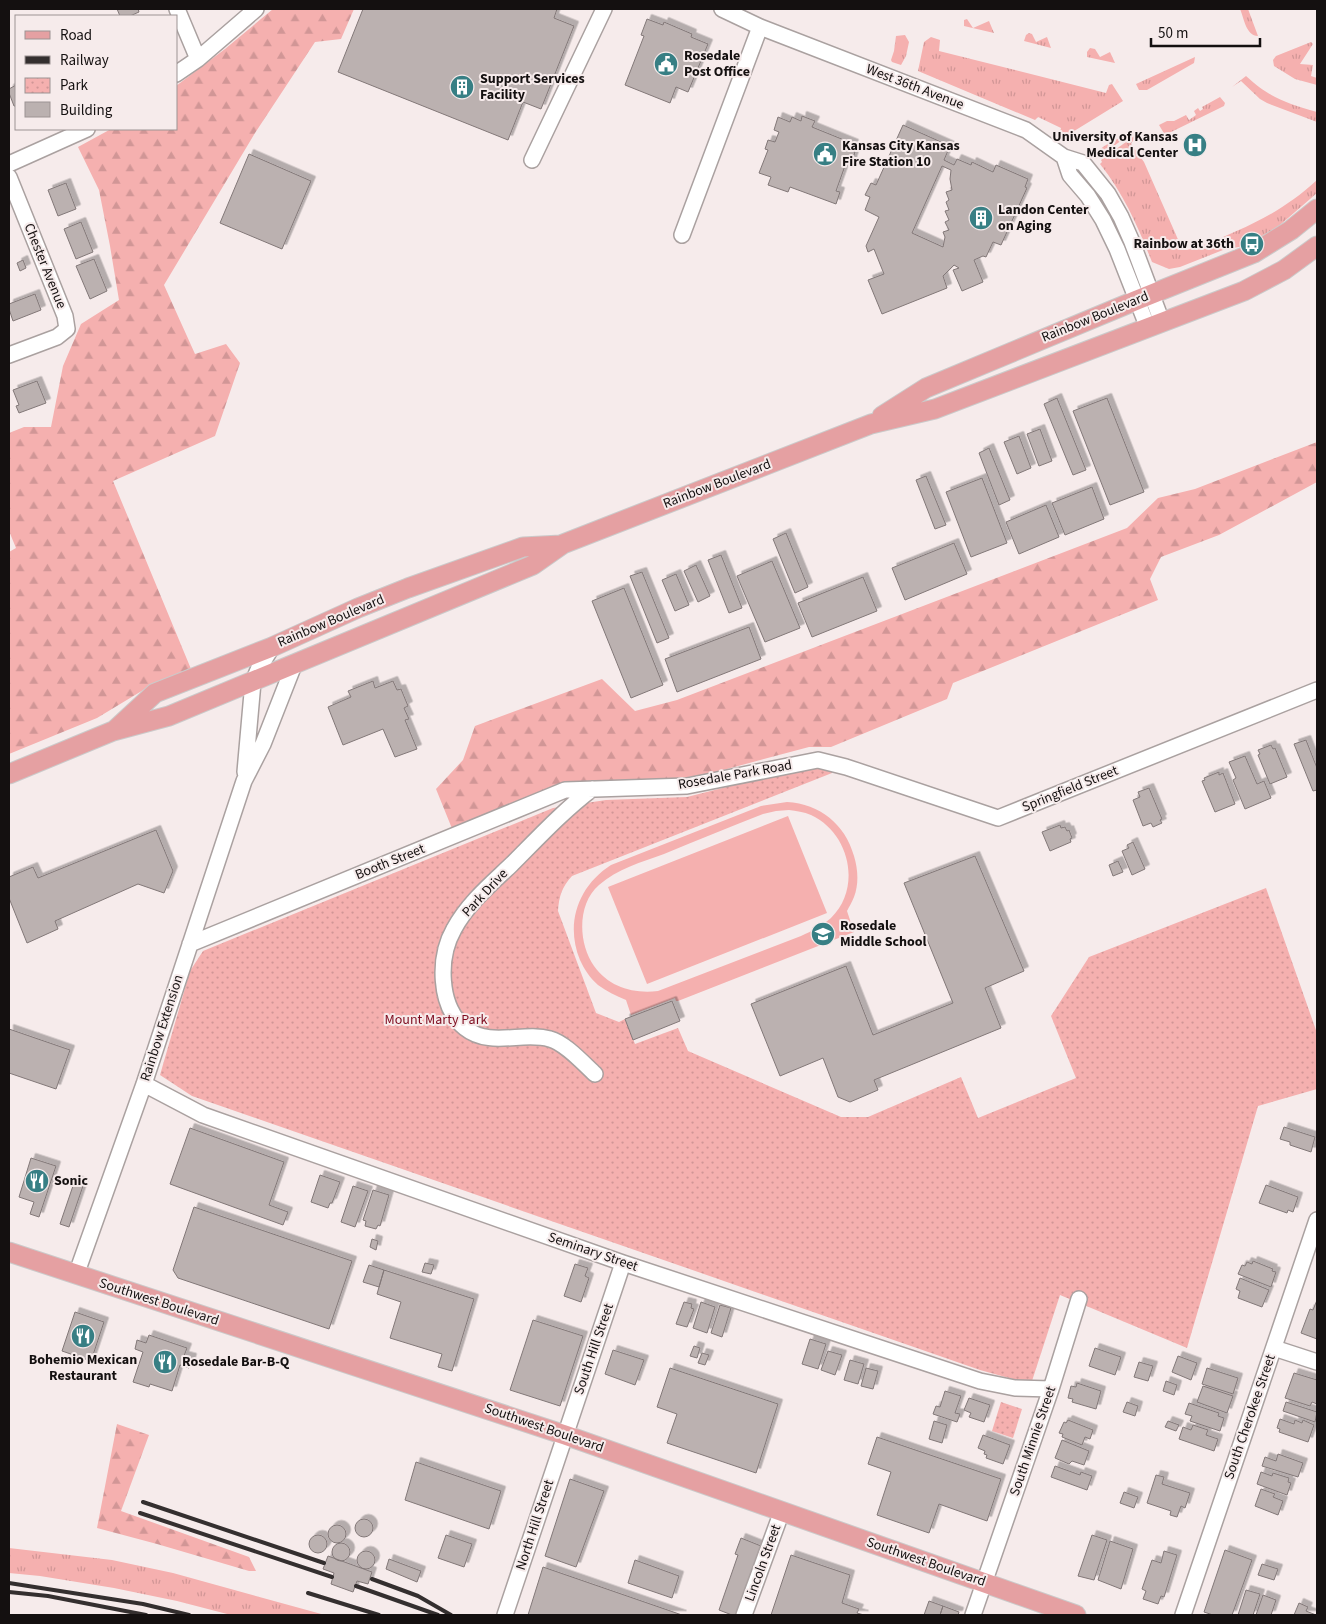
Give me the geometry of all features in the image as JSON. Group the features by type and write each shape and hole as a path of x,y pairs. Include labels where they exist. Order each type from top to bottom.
{"main road":[{"name":"Rainbow Boulevard","path":"871,424 926,388 1254,253 1291,230 1317,209"},
{"name":"Rainbow Boulevard","path":"9,774 113,731 169,716 254,682 533,565 563,544 871,424 935,409 1244,291 1284,270 1317,246"},
{"name":"Rainbow Boulevard","path":"113,731 155,693 272,647 408,588 523,547 563,544"},
{"name":"Southwest Boulevard","path":"9,1252 565,1435 1076,1615"}],"street":[{"path":"177,9 198,59"},
{"path":"178,73 198,59 256,9"},
{"path":"532,160 604,9"},
{"name":"West 36th Avenue","path":"722,9 760,28 1026,130 1064,157 1070,174 1088,196 1103,220 1144,297 1155,325"},
{"path":"682,235 760,28"},
{"path":"9,164 85,130"},
{"name":"Chester Avenue","path":"9,177 65,316 67,329 57,337 9,355"},
{"name":"Rainbow Extension","path":"244,781 254,682 260,665 272,647"},
{"name":"Rainbow Extension","path":"76,1275 144,1084 244,781 263,744 294,665"},
{"name":"Springfield Street","path":"818,760 846,767 998,818 1317,690"},
{"name":"Rosedale Park Road","path":"592,789 687,786 818,760"},
{"name":"Booth Street","path":"190,944 565,790 592,789"},
{"name":"Park Drive","path":"592,789 570,806 466,909 452,931 443,965 445,996 455,1016 466,1028 480,1035 500,1039 550,1038 559,1042 595,1074"},
{"name":"Seminary Street","path":"144,1084 202,1115 624,1262 980,1381 1014,1388 1051,1389"},
{"name":"South Cherokee Street","path":"1184,1615 1317,1220"},
{"name":"South Hill Street","path":"565,1435 624,1262"},
{"name":"South Minnie Street","path":"973,1615 1051,1389 1079,1299"},
{"path":"1274,1348 1317,1362"},
{"name":"North Hill Street","path":"505,1615 565,1435"},
{"name":"Lincoln Street","path":"744,1615 782,1511"}],"green space":[{"path":"273,9 354,9 341,39 315,42 255,133 164,285 195,354 226,344 240,363 215,436 113,481 191,669 145,689 97,718 9,754 9,552 16,548 9,531 9,433 24,427 51,427 63,366 81,324 119,300 99,190 78,147 109,130 178,130 178,84"},
{"path":"1240,9 1248,9 1258,36 1248,30"},
{"path":"967,19 973,28 989,21 994,33 964,26 964,20"},
{"path":"1029,33 1032,34 1036,42 1047,37 1051,48 1024,41"},
{"path":"905,35 909,42 906,56 901,65 891,60 896,36"},
{"path":"931,37 940,40 939,51 1106,93 1109,85 1112,84 1123,101 1066,136 1060,132 1061,128 1038,117 1035,120 918,71 924,42"},
{"path":"1311,42 1313,44 1300,64 1313,65 1311,76 1317,78 1317,85 1295,79 1274,66 1273,60 1276,56"},
{"path":"1090,48 1095,49 1100,57 1110,52 1115,63 1087,57 1087,52"},
{"path":"1195,57 1194,63 1147,90 1139,90 1136,84"},
{"path":"1246,76 1271,95 1296,106 1317,112 1317,122 1267,103 1241,81 1232,87"},
{"path":"1220,97 1225,103 1224,106 1165,135 1159,125 1186,115 1189,120 1196,115 1194,111 1198,108 1200,111 1203,109 1202,107"},
{"path":"1133,132 1096,159 1095,156 1102,148"},
{"path":"1137,134 1131,144 1144,162 1180,244 1186,250 1197,248 1230,234 1275,212 1317,180 1317,193 1280,225 1249,245 1223,250 1180,267 1169,269 1152,262 1123,199 1100,164 1101,160"},
{"path":"1317,442 1317,482 1219,535 1161,557 1150,579 1158,600 953,683 947,699 831,747 809,747 712,773 676,779 587,782 453,831 436,789 463,760 475,726 602,679 635,711 677,700 1127,528 1158,498 1195,489"},
{"name":"Mount Marty Park","path":"830,767 832,773 572,876 562,892 558,911 596,1013 619,1022 625,1019 635,1044 678,1028 688,1051 841,1117 868,1117 961,1077 978,1118 1076,1078 1051,1016 1089,957 1266,888 1317,1033 1317,1089 1258,1106 1187,1348 1060,1295 1031,1384 980,1370 192,1096 160,1075 190,971 203,951 553,808 606,800 687,797 797,769"},
{"path":"787,802 799,804 820,812 838,825 850,845 857,871 856,892 847,911 854,932 678,1001 675,998 631,1015 626,1000 598,985 580,960 574,933 578,907 583,895 590,884 611,865 761,806","holes":["789,810 803,812 824,823 835,834 843,848 849,877 846,892 841,906 828,921 801,936 658,991 649,992 622,988 607,979 594,966 585,946 582,924 587,902 592,893 606,879 630,866 763,814"]},
{"path":"788,816 827,913 647,984 608,887"},
{"path":"1001,1402 1022,1409 1013,1438 992,1431"},
{"path":"117,1424 149,1435 121,1511 249,1557 256,1571 249,1571 97,1528"},
{"path":"9,1548 112,1560 173,1573 325,1615 231,1615 114,1588 9,1573"}],"building":[{"path":"117,9 138,9 139,12 132,15 120,15"},
{"name":"Support Services Facility","path":"363,9 557,9 554,18 574,26 541,109 523,102 508,140 338,72"},
{"name":"Rosedale Post Office","path":"647,19 663,25 664,22 692,34 691,37 708,44 688,92 676,87 670,103 625,85 644,36 641,35"},
{"path":"15,86 15,106 9,93 9,89"},
{"path":"802,116 815,121 812,127 854,144 851,151 855,152 851,165 846,163 836,191 840,192 836,204 790,187 788,192 768,185 771,177 759,173 768,150 765,149 768,140 775,142 779,132 774,130 778,117 790,122 792,117 801,121"},
{"name":"Landon Center on Aging","path":"903,125 950,146 944,160 954,165 957,159 971,165 972,162 993,172 996,165 1028,179 1025,187 1027,188 1001,245 993,242 986,257 983,256 974,260 983,282 962,291 953,270 959,268 954,265 943,276 947,288 882,314 868,280 884,274 874,249 868,252 866,246 879,217 865,210 870,197 865,195 871,183 876,185","holes":["942,166 951,170 952,190 946,192 949,200 946,202 949,210 945,211 949,220 945,222 949,230 943,232 945,237 943,247 912,233"]},
{"path":"249,154 311,181 282,249 220,223"},
{"path":"66,183 76,209 58,216 48,190"},
{"path":"81,222 93,252 76,259 64,229"},
{"path":"94,259 107,291 90,299 76,266"},
{"path":"23,260 26,268 20,271 17,263"},
{"path":"35,294 41,310 13,321 9,304"},
{"path":"37,381 46,403 19,413 16,406 19,405 13,390"},
{"path":"1057,398 1086,470 1073,475 1044,404"},
{"path":"1107,398 1144,492 1110,505 1073,411"},
{"path":"1040,429 1052,461 1039,466 1027,434"},
{"path":"1019,436 1031,468 1017,474 1004,442"},
{"path":"989,448 1010,500 999,505 979,453"},
{"path":"926,476 946,525 935,529 916,480"},
{"path":"982,478 1007,543 971,557 946,492"},
{"path":"1092,487 1104,519 1065,535 1052,503"},
{"path":"1046,505 1059,537 1019,554 1006,522"},
{"path":"786,533 808,587 795,593 773,539"},
{"path":"954,543 967,574 905,600 892,568"},
{"path":"721,555 742,608 729,613 708,560"},
{"path":"772,561 800,628 765,642 737,576"},
{"path":"696,565 710,596 698,602 684,571"},
{"path":"642,572 669,638 657,643 630,576"},
{"path":"676,574 689,605 675,611 662,580"},
{"path":"863,577 877,611 812,637 798,603"},
{"path":"624,588 663,685 631,698 592,601"},
{"path":"749,627 761,659 677,692 665,659"},
{"path":"373,681 375,688 393,681 397,690 401,689 408,706 404,708 409,719 405,720 417,749 395,757 383,729 343,745 328,707 351,697 348,691"},
{"path":"1306,740 1317,768 1317,790 1313,791 1294,744"},
{"path":"1271,745 1273,749 1275,748 1287,777 1270,784 1258,755 1260,754 1258,750"},
{"path":"1245,756 1257,784 1264,781 1271,798 1245,809 1233,780 1236,778 1229,762"},
{"path":"1219,772 1219,775 1223,773 1235,804 1215,812 1202,781 1205,780 1204,778"},
{"path":"1149,788 1162,819 1160,820 1162,823 1153,827 1151,823 1143,826 1133,800 1140,797 1138,792"},
{"path":"1060,825 1061,828 1065,827 1067,831 1069,830 1072,838 1070,839 1071,842 1050,851 1042,832"},
{"path":"156,830 173,871 164,893 138,884 55,921 58,929 27,943 9,898 9,877 33,867 38,878"},
{"path":"1133,842 1145,869 1132,875 1122,851 1129,848 1127,845"},
{"name":"Rosedale Middle School","path":"975,856 1024,971 985,988 1001,1028 874,1080 878,1090 850,1102 838,1097 823,1058 780,1076 751,1004 846,966 873,1035 953,1003 904,883"},
{"path":"1118,861 1123,872 1113,876 1109,865"},
{"path":"672,1001 680,1021 633,1040 625,1019"},
{"path":"9,1029 70,1050 56,1089 9,1073"},
{"path":"1284,1127 1315,1137 1311,1152 1290,1145 1290,1142 1280,1139"},
{"path":"190,1128 284,1162 269,1205 288,1212 283,1225 170,1184"},
{"name":"Sonic","path":"31,1158 56,1166 39,1217 30,1214 34,1202 19,1197"},
{"path":"320,1175 340,1182 332,1203 330,1203 328,1208 311,1202"},
{"path":"75,1180 84,1183 69,1227 60,1224"},
{"path":"1266,1185 1298,1197 1293,1212 1288,1210 1287,1213 1259,1203"},
{"path":"353,1186 368,1191 355,1227 341,1222"},
{"path":"373,1190 389,1195 380,1226 378,1225 376,1229 365,1226 366,1221 363,1220"},
{"path":"194,1207 352,1261 329,1329 178,1278 173,1270"},
{"path":"372,1239 378,1241 376,1250 370,1247"},
{"path":"1253,1261 1276,1272 1271,1287 1238,1274 1242,1265 1245,1266 1247,1262 1252,1264"},
{"path":"425,1263 434,1265 431,1274 422,1272"},
{"path":"575,1264 588,1268 585,1276 589,1278 581,1302 564,1296"},
{"path":"369,1265 384,1270 379,1287 363,1282"},
{"path":"384,1270 474,1299 452,1371 438,1367 442,1354 390,1338 401,1302 377,1294"},
{"path":"1240,1278 1269,1290 1262,1307 1238,1298 1240,1291 1236,1289"},
{"path":"1317,1300 1317,1339 1301,1333 1310,1309 1313,1310"},
{"path":"684,1302 692,1304 691,1308 694,1309 687,1327 676,1324"},
{"path":"701,1302 715,1307 707,1333 693,1328"},
{"path":"720,1305 731,1308 722,1337 711,1333"},
{"name":"Bohemio Mexican Restaurant","path":"75,1312 104,1322 91,1361 62,1351"},
{"path":"533,1320 583,1336 560,1406 510,1390"},
{"name":"Rosedale Bar-B-Q","path":"149,1335 187,1348 184,1356 192,1358 189,1368 180,1365 172,1391 150,1384 149,1387 133,1382 143,1352 135,1349 137,1340 146,1343"},
{"path":"810,1339 826,1344 818,1369 802,1364"},
{"path":"694,1346 700,1348 697,1358 690,1356"},
{"path":"1095,1348 1121,1357 1115,1375 1089,1366"},
{"path":"613,1350 644,1360 635,1385 605,1374"},
{"path":"828,1351 842,1355 835,1375 821,1370"},
{"path":"702,1353 709,1355 705,1365 698,1363"},
{"path":"1178,1356 1197,1363 1191,1380 1172,1372"},
{"path":"850,1360 864,1364 858,1384 844,1380"},
{"path":"1139,1362 1153,1366 1148,1381 1134,1377"},
{"path":"670,1368 778,1404 756,1473 667,1443 677,1414 657,1407"},
{"path":"866,1368 878,1371 873,1389 861,1386"},
{"path":"1207,1368 1238,1378 1233,1394 1202,1384"},
{"path":"1294,1373 1317,1380 1317,1404 1312,1402 1310,1406 1285,1398"},
{"path":"1166,1381 1177,1385 1174,1395 1163,1391"},
{"path":"1077,1383 1101,1391 1096,1409 1072,1402 1073,1399 1068,1398 1071,1386 1076,1387"},
{"path":"1203,1386 1233,1396 1227,1413 1197,1402"},
{"path":"945,1391 961,1396 955,1413 960,1414 957,1422 933,1414 936,1406 940,1407"},
{"path":"969,1398 990,1405 984,1422 969,1417 971,1413 964,1410"},
{"path":"1127,1402 1138,1406 1135,1416 1123,1412"},
{"path":"1286,1402 1317,1412 1315,1422 1283,1411"},
{"path":"1189,1403 1219,1413 1218,1416 1224,1418 1220,1431 1190,1421 1192,1416 1185,1414"},
{"path":"1280,1419 1294,1424 1295,1420 1302,1423 1303,1420 1314,1425 1308,1442 1279,1432 1280,1429 1277,1428"},
{"path":"1068,1420 1093,1430 1090,1439 1085,1437 1082,1445 1062,1437 1063,1434 1059,1433 1064,1422 1066,1423"},
{"path":"934,1421 947,1425 942,1443 929,1439"},
{"path":"1168,1421 1179,1425 1176,1431 1165,1427"},
{"path":"1193,1425 1208,1430 1206,1435 1218,1439 1214,1451 1179,1439 1183,1427 1191,1430"},
{"path":"983,1435 1010,1445 1003,1464 986,1458 985,1451 978,1448"},
{"path":"877,1437 1001,1479 987,1521 939,1504 929,1533 877,1515 891,1472 868,1464"},
{"path":"1062,1440 1089,1451 1084,1465 1072,1461 1069,1464 1055,1458"},
{"path":"1278,1454 1303,1463 1298,1477 1262,1466 1265,1457 1276,1461"},
{"path":"416,1462 501,1491 489,1529 405,1500"},
{"path":"1055,1466 1080,1475 1081,1472 1092,1476 1087,1490 1051,1477"},
{"path":"1261,1472 1272,1476 1273,1473 1289,1478 1288,1482 1291,1483 1287,1495 1257,1484"},
{"path":"1156,1475 1164,1477 1162,1484 1190,1493 1185,1508 1181,1506 1177,1517 1170,1515 1171,1511 1147,1503"},
{"path":"570,1479 604,1491 576,1567 545,1556"},
{"path":"1261,1489 1275,1494 1273,1497 1283,1501 1278,1515 1255,1506"},
{"path":"1124,1492 1138,1497 1134,1508 1120,1503"},
{"path":"364,1519 370,1522 373,1528 370,1534 364,1537 358,1534 355,1528 358,1522"},
{"path":"337,1525 343,1528 346,1534 343,1540 337,1543 331,1540 328,1534 331,1528"},
{"path":"318,1535 324,1538 327,1544 324,1550 318,1553 312,1550 309,1544 312,1538"},
{"path":"446,1535 472,1544 464,1567 438,1558"},
{"path":"1092,1535 1107,1540 1094,1580 1078,1576"},
{"path":"741,1538 761,1546 737,1615 732,1615 719,1610 738,1555 735,1554"},
{"path":"1110,1541 1133,1549 1121,1589 1098,1580"},
{"path":"341,1543 347,1546 350,1552 347,1558 341,1561 335,1558 332,1552 335,1546"},
{"path":"1225,1550 1252,1560 1232,1615 1213,1615 1204,1612"},
{"path":"366,1551 372,1554 375,1560 372,1566 366,1569 360,1566 357,1560 360,1554"},
{"path":"1164,1551 1177,1555 1164,1597 1161,1596 1158,1604 1143,1599 1146,1591 1142,1589 1152,1560 1161,1563"},
{"path":"791,1555 850,1575 842,1603 859,1609 857,1613 864,1615 771,1615"},
{"path":"328,1556 372,1572 368,1584 357,1581 353,1592 331,1584 334,1573 323,1569"},
{"path":"389,1559 421,1571 417,1582 386,1569"},
{"path":"635,1560 679,1576 672,1598 628,1583"},
{"path":"1262,1564 1278,1569 1274,1580 1258,1575"},
{"path":"543,1567 682,1615 528,1615"},
{"path":"1246,1590 1260,1594 1253,1615 1238,1615"},
{"path":"1263,1595 1276,1600 1271,1615 1256,1615"},
{"path":"929,1601 943,1606 940,1615 924,1615"},
{"path":"1299,1603 1308,1607 1306,1611 1316,1615 1294,1615"},
{"path":"943,1606 959,1612 958,1615 940,1615"}],"railway":[{"path":"143,1502 324,1563"},
{"path":"140,1513 332,1577"},
{"path":"372,1579 418,1596 451,1615"},
{"path":"9,1583 143,1604 189,1615"},
{"path":"356,1586 438,1615"},
{"path":"9,1592 48,1596 146,1615"},
{"path":"308,1593 379,1615"}],"place":[{"name":"Rosedale Post Office","path":"666,64"},
{"name":"Support Services Facility","path":"462,87"},
{"name":"University of Kansas Medical Center","path":"1195,145"},
{"name":"Kansas City Kansas Fire Station 10","path":"825,154"},
{"name":"Landon Center on Aging","path":"981,218"},
{"name":"Rainbow at 36th","path":"1252,244"},
{"name":"Rosedale Middle School","path":"823,934"},
{"name":"Sonic","path":"37,1181"},
{"name":"Bohemio Mexican Restaurant","path":"83,1336"},
{"name":"Rosedale Bar-B-Q","path":"165,1362"}]}
